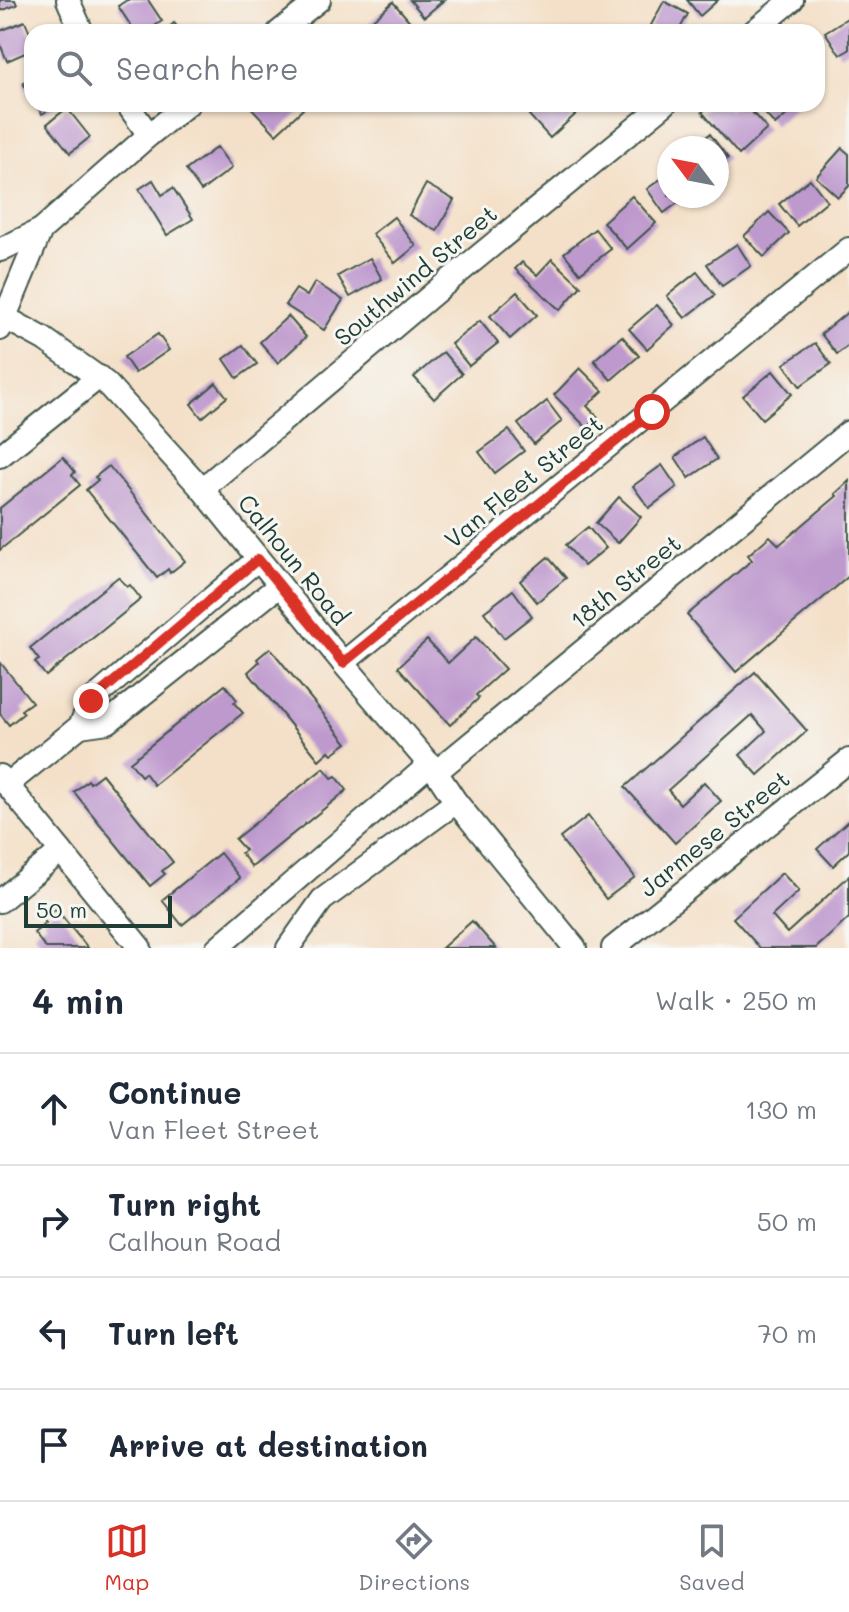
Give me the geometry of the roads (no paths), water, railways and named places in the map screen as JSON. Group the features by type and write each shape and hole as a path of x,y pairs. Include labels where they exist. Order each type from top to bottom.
{"street":[{"path":"68,0 78,24"},
{"path":"289,24 319,0"},
{"path":"763,24 792,0"},
{"path":"133,112 149,135"},
{"path":"0,250 41,230 178,112"},
{"name":"Southwind Street","path":"202,489 655,112"},
{"path":"2,321 41,230"},
{"name":"Van Fleet Street","path":"343,663 849,249"},
{"name":"Calhoun Road","path":"2,321 44,339 106,383 202,489 433,768 456,802 575,948"},
{"path":"0,456 99,377"},
{"name":"18th Street","path":"217,948 433,768 849,432"},
{"path":"80,726 91,701 258,559"},
{"path":"140,948 4,780 80,726 108,722 280,585"},
{"name":"Jarmese Street","path":"613,948 849,760"},
{"path":"288,948 322,900 456,802"},
{"path":"0,901 61,851"}]}
